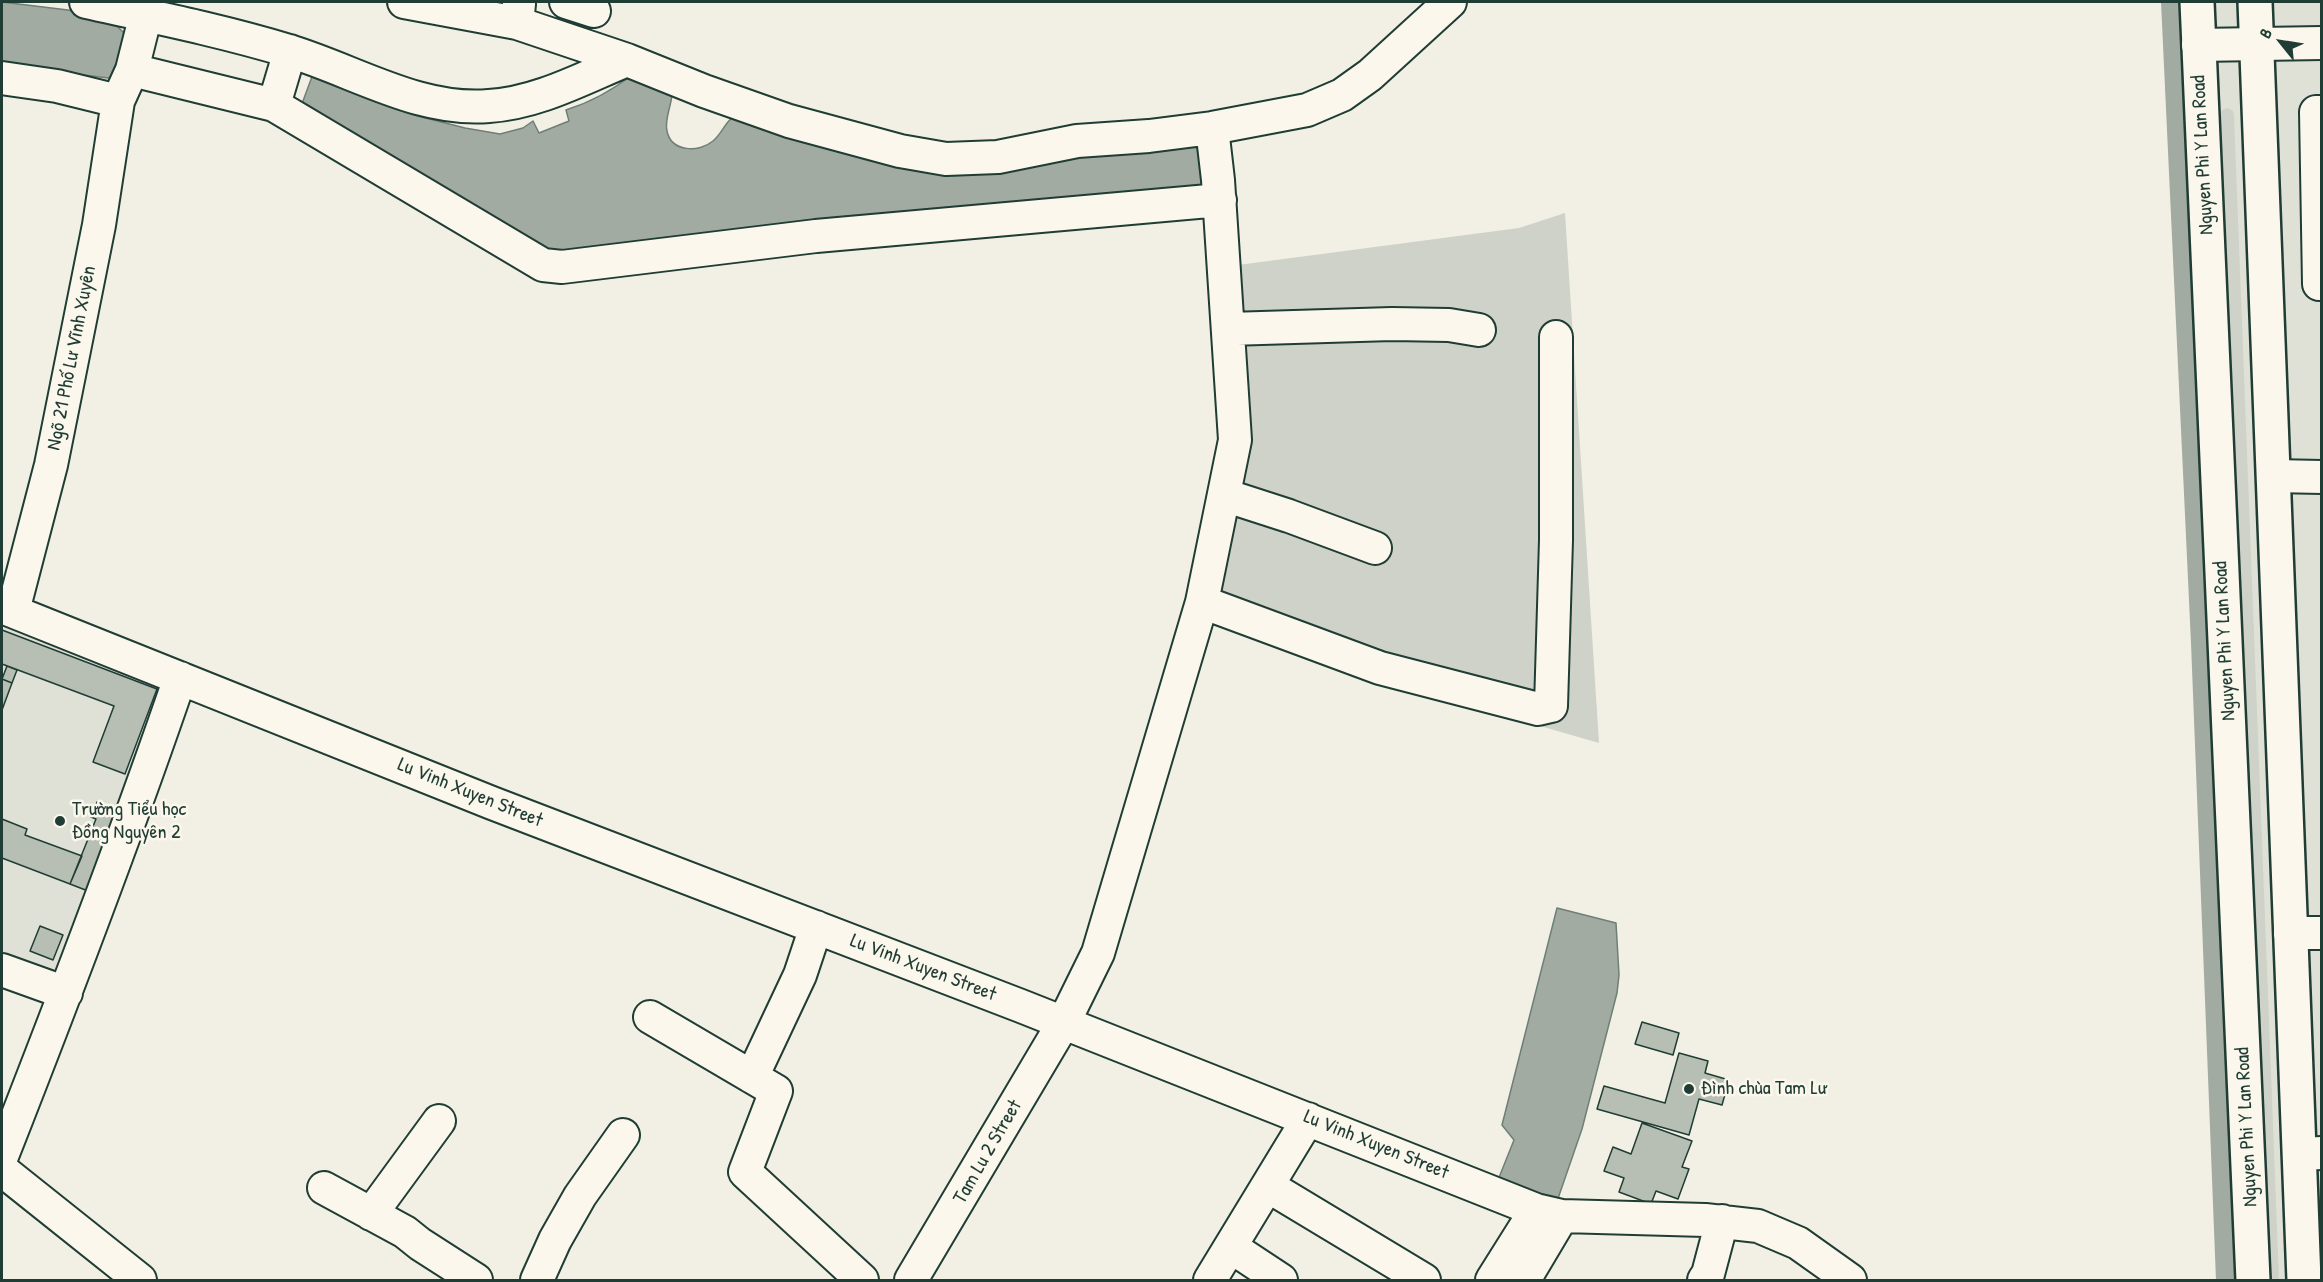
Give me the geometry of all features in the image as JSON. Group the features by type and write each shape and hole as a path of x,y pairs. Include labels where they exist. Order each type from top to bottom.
{"main road":[{"name":"Nguyen Phi Y Lan Road","path":"2197,2 2253,1281"},
{"path":"2255,2 2273,476 2306,933 2310,1154 2304,1281"}],"street":[{"path":"86,2 147,8 290,51 411,96 459,107 517,103 627,60"},
{"path":"406,2 518,12 627,60 789,121 900,151 946,159 998,157 1077,141 1149,136 1212,128 1307,110 1341,95 1370,75 1450,2"},
{"name":"Ngõ 21 Phố Lư Vĩnh Xuyên","path":"7,609 53,454 99,225 118,101 133,66 147,8"},
{"path":"2198,45 2322,43"},
{"path":"274,105 290,51"},
{"path":"133,66 274,105 543,265 562,267 1219,190"},
{"path":"2,78 57,86 118,101"},
{"path":"2319,284 2316,111 2322,111"},
{"name":"Tam Lu 2 Street","path":"911,1281 1064,1022 1098,953 1202,602 1235,440 1219,190 1212,128"},
{"path":"1228,329 1392,324 1449,325 1479,330"},
{"path":"1202,602 1380,668 1538,709 1551,705 1556,540 1556,337"},
{"path":"2273,476 2322,477"},
{"path":"1224,495 1375,548"},
{"name":"Lu Vinh Xuyen Street","path":"7,609 492,803 1064,1022 1549,1213 1722,1221 1758,1226 1798,1243 1850,1281"},
{"path":"2,1156 66,993 180,678"},
{"path":"752,1077 800,975 816,927"},
{"path":"2,970 66,993"},
{"path":"650,1017 776,1091 745,1172 862,1281"},
{"path":"1210,1281 1308,1119"},
{"path":"371,1214 439,1121"},
{"path":"537,1281 555,1240 580,1196 623,1135"},
{"path":"2,1170 140,1281"},
{"path":"1268,1186 1424,1281"},
{"path":"324,1188 405,1232 476,1281"},
{"path":"1492,1281 1549,1213"},
{"path":"1524,1281 1549,1213"},
{"path":"1704,1281 1708,1274 1722,1221"},
{"path":"1231,1247 1281,1281"}],"shaded area":[{"path":"2,2 68,10 112,21 125,34 119,75 108,78 2,65"},
{"path":"2172,2 2321,2 2321,1280 2239,1280"},
{"path":"313,74 369,99 418,116 500,134 523,128 533,121 539,133 569,121 566,110 601,95 633,74 672,93 667,131 674,143 680,147 693,149 707,145 738,114 916,170 945,174 1080,151 1196,146 1201,150 1210,186 559,256 300,109"},
{"path":"2228,108 2233,111 2234,116 2279,1280 2264,1280 2218,122 2222,110"},
{"path":"1565,213 1599,743 1391,683 1208,618 1238,265 1519,228"},
{"name":"Trường Tiểu học Đồng Nguyên 2","path":"2,626 165,688 66,978 2,954"},
{"path":"1557,908 1616,923 1619,975 1617,993 1582,1129 1553,1213 1496,1185 1514,1140 1502,1125"}],"building":[{"path":"2,630 157,689 125,774 93,762 114,706 2,664"},
{"path":"7,666 17,670 12,683 2,679"},
{"path":"2,679 12,683 2,710"},
{"path":"97,802 120,811 88,891 70,884 96,819 91,817"},
{"path":"2,819 27,829 25,835 82,856 70,884 2,858"},
{"path":"40,926 63,935 53,960 30,951"},
{"path":"1642,1022 1679,1033 1673,1055 1635,1044"},
{"path":"1679,1053 1708,1061 1705,1073 1729,1080 1722,1105 1699,1099 1689,1135 1597,1109 1604,1086 1665,1103"},
{"path":"1642,1123 1692,1141 1682,1167 1689,1169 1678,1199 1656,1191 1651,1204 1619,1192 1624,1178 1604,1171 1613,1147 1631,1154"}],"waterway":[{"path":"2172,2 2202,643 2227,1280"}],"place":[{"name":"Trường Tiểu học Đồng Nguyên 2","path":"60,821"},
{"name":"Đình chùa Tam Lư","path":"1689,1089"}]}
